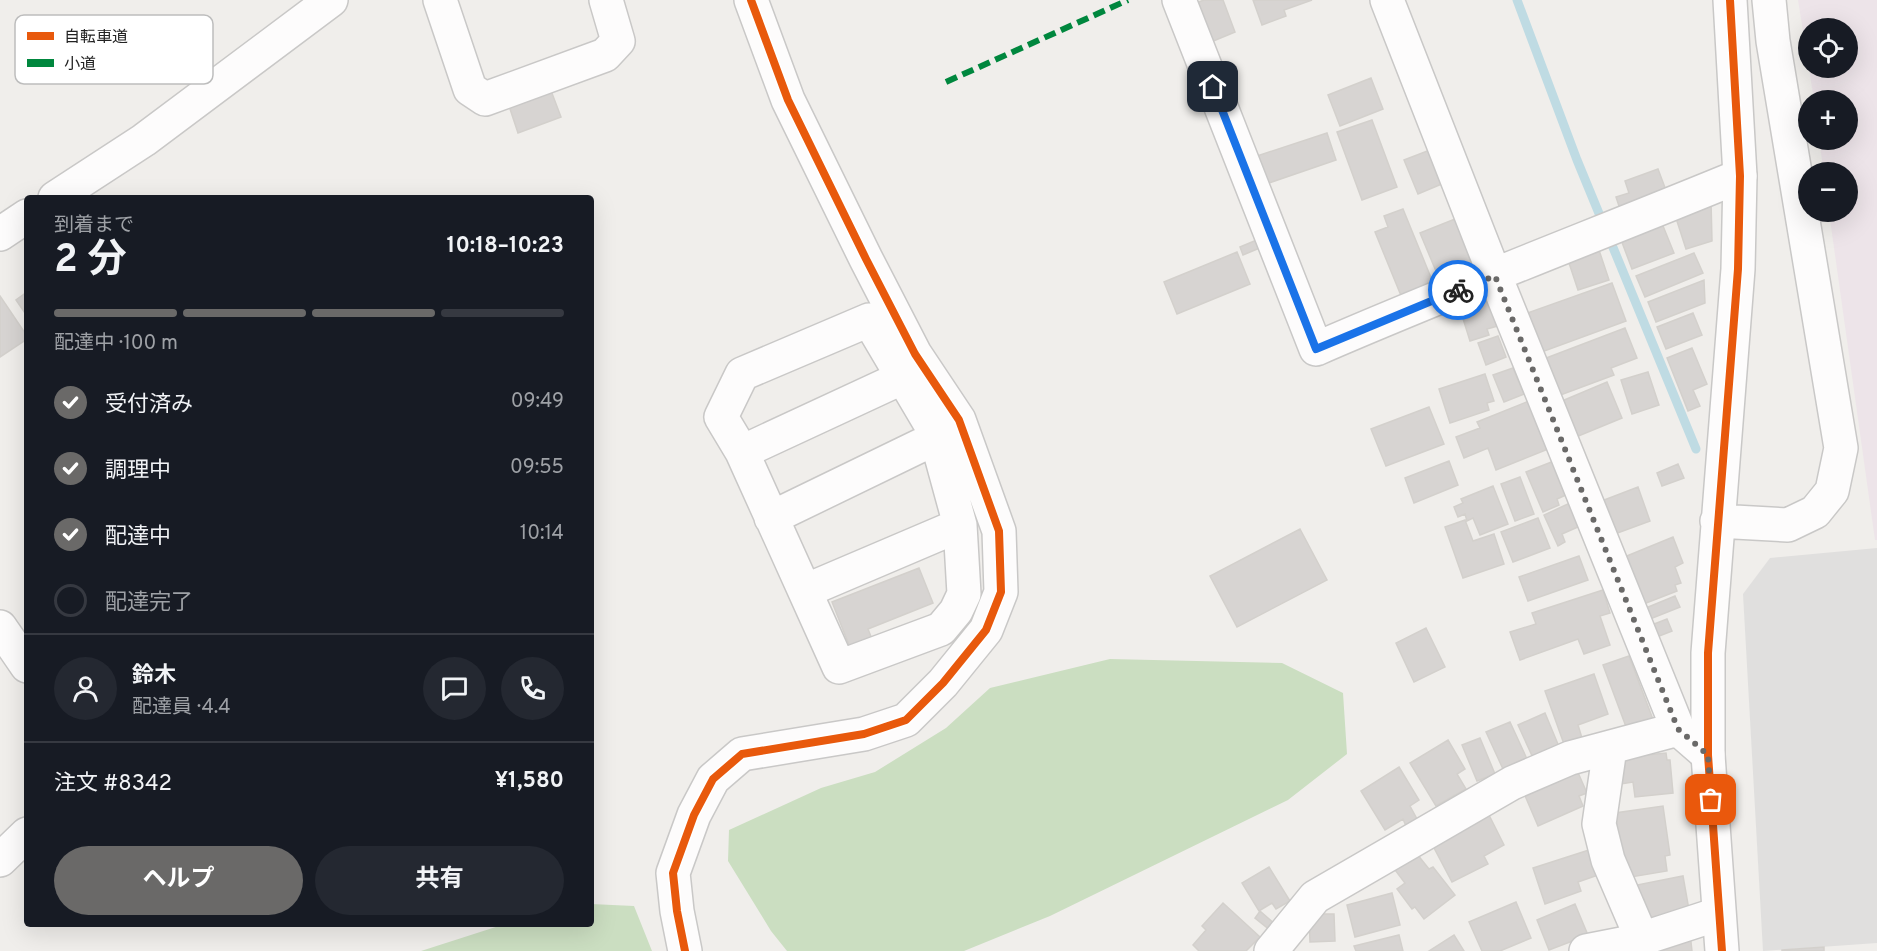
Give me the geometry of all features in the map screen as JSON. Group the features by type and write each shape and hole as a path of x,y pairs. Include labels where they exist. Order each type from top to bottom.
{"street":[{"path":"60,195 144,140 331,0"},
{"path":"440,0 470,89 485,99 605,55 618,41 606,0"},
{"path":"685,951 677,911 673,873 694,815 713,779 742,754 864,734 906,720 943,683 986,630 1001,592 999,531 959,420 913,373 869,320 742,374 721,417 742,452 839,666 941,628 956,610 964,594 960,525 934,430 913,373 915,354 788,100 751,0"},
{"path":"1179,0 1316,349 1412,307 1495,276 1740,176"},
{"path":"1387,0 1495,276 1678,729 1708,755"},
{"path":"1717,522 1788,525 1815,512 1832,491 1841,448 1773,41 1769,0"},
{"path":"1722,951 1708,755 1708,653 1738,269 1740,176 1730,1"},
{"path":"0,234 24,218"},
{"path":"742,452 913,373"},
{"path":"771,518 936,438"},
{"path":"805,591 960,525"},
{"path":"0,627 24,662"},
{"path":"1271,951 1315,897 1512,783 1570,758 1678,729"},
{"path":"1610,748 1599,824 1608,860 1642,939"},
{"path":"0,860 24,837"},
{"path":"1586,951 1642,939 1718,914"}],"shaded area":[{"path":"1798,0 1877,0 1877,540 1875,540 1830,222 1858,222 1858,162 1822,162 1821,150 1858,150 1858,90 1812,90 1810,78 1858,78 1858,18 1801,18"},
{"path":"1877,548 1877,943 1763,951 1743,594 1770,558"}],"green space":[{"path":"1110,659 1282,663 1343,693 1347,754 1288,800 1050,916 964,951 787,951 771,931 728,861 729,830 821,788 875,772 946,728 990,688"},
{"path":"594,904 634,906 652,951 421,951 496,927 594,927"}],"building":[{"path":"1204,0 1223,0 1235,32 1211,42 1196,3"},
{"path":"1253,0 1312,0 1284,10 1286,16 1262,25"},
{"path":"1371,78 1383,109 1340,126 1328,95"},
{"path":"550,88 561,117 518,133 508,103"},
{"path":"1372,120 1397,187 1362,200 1337,132"},
{"path":"1327,133 1336,160 1266,184 1257,156"},
{"path":"1430,150 1444,183 1418,194 1404,160"},
{"path":"1658,169 1667,193 1620,209 1616,197 1629,193 1625,181"},
{"path":"1711,201 1712,241 1686,249 1675,215"},
{"path":"1403,209 1434,285 1402,298 1375,232 1388,227 1384,216"},
{"path":"1455,219 1475,268 1441,283 1420,233"},
{"path":"1661,221 1674,253 1632,269 1620,237"},
{"path":"1259,239 1262,247 1243,255 1240,247"},
{"path":"1599,250 1609,280 1578,290 1568,260"},
{"path":"1237,252 1250,284 1177,314 1164,282"},
{"path":"1694,253 1703,273 1645,297 1636,276"},
{"path":"1704,280 1705,303 1656,322 1648,302"},
{"path":"1612,283 1626,321 1536,354 1522,315"},
{"path":"24,294 24,312 16,300"},
{"path":"0,296 24,332 24,341 0,357"},
{"path":"1490,300 1498,326 1487,329 1489,335 1470,341 1460,309"},
{"path":"1693,313 1702,335 1666,349 1657,327"},
{"path":"1625,328 1637,358 1611,368 1614,375 1555,397 1541,360"},
{"path":"1498,336 1506,357 1486,365 1478,343"},
{"path":"1692,348 1707,384 1693,390 1700,406 1688,411 1667,358"},
{"path":"1513,368 1524,394 1504,402 1493,375"},
{"path":"1648,372 1659,405 1632,414 1621,380"},
{"path":"1485,374 1494,401 1487,403 1489,410 1450,423 1439,389"},
{"path":"1607,382 1622,418 1576,437 1562,401"},
{"path":"1529,401 1548,449 1496,470 1488,448 1464,458 1456,437 1480,428 1477,422"},
{"path":"1429,407 1444,444 1386,466 1371,429"},
{"path":"1449,461 1458,485 1414,503 1405,478"},
{"path":"1554,461 1568,494 1557,499 1559,505 1543,512 1526,472"},
{"path":"1678,464 1684,478 1662,486 1657,473"},
{"path":"1520,477 1534,514 1515,521 1501,484"},
{"path":"1493,486 1508,524 1480,535 1473,518 1467,521 1465,514 1458,517 1454,507 1463,503 1461,499"},
{"path":"1638,487 1650,521 1612,535 1599,502"},
{"path":"1570,503 1580,526 1562,534 1565,542 1558,546 1544,515"},
{"path":"1538,518 1550,548 1513,562 1501,532"},
{"path":"1465,520 1473,541 1494,534 1504,564 1463,578 1445,527"},
{"path":"1300,529 1327,580 1237,627 1210,576"},
{"path":"1673,537 1683,563 1675,567 1681,583 1675,585 1677,591 1641,605 1622,558"},
{"path":"1579,556 1588,580 1528,601 1519,577"},
{"path":"919,568 933,603 868,629 875,647 853,655 832,602"},
{"path":"1603,590 1610,613 1600,616 1610,645 1584,654 1578,639 1520,660 1510,632 1536,624 1532,613"},
{"path":"1675,596 1680,607 1645,621 1641,610"},
{"path":"1667,619 1672,631 1649,640 1644,628"},
{"path":"1426,628 1445,667 1414,682 1396,643"},
{"path":"1629,656 1654,722 1628,732 1603,665"},
{"path":"1594,674 1608,714 1578,725 1582,738 1564,744 1545,691"},
{"path":"1545,713 1560,749 1534,760 1518,725"},
{"path":"1510,722 1527,759 1503,769 1486,732"},
{"path":"1480,738 1495,774 1477,781 1462,745"},
{"path":"1448,740 1465,769 1457,774 1466,789 1436,806 1410,763"},
{"path":"1666,753 1667,760 1670,760 1673,793 1635,797 1633,782 1621,784 1618,758"},
{"path":"1399,767 1419,800 1410,806 1417,819 1406,826 1403,819 1385,830 1361,791"},
{"path":"1576,768 1587,793 1579,796 1583,806 1538,826 1523,791"},
{"path":"1663,806 1670,855 1665,856 1667,871 1625,878 1615,813"},
{"path":"1489,815 1504,845 1484,856 1488,864 1452,882 1432,844"},
{"path":"1589,850 1598,875 1578,882 1581,891 1545,904 1533,868"},
{"path":"1417,854 1429,869 1433,867 1455,895 1424,919 1415,907 1412,909 1397,889 1405,883 1389,862"},
{"path":"1269,867 1290,901 1276,909 1272,903 1259,911 1242,883"},
{"path":"1683,876 1689,910 1647,918 1644,899 1640,899 1637,885"},
{"path":"1392,893 1400,925 1355,937 1347,905"},
{"path":"1516,902 1531,938 1500,951 1482,951 1469,922"},
{"path":"1223,903 1260,937 1246,951 1199,951 1193,945 1206,930 1202,926"},
{"path":"1575,904 1590,940 1575,940 1549,950 1537,920"},
{"path":"1260,911 1276,925 1271,931 1255,918"},
{"path":"1309,914 1334,914 1335,941 1310,942"},
{"path":"1690,933 1692,951 1661,951 1660,944"},
{"path":"1399,935 1403,951 1356,951 1354,946"},
{"path":"1454,935 1464,951 1429,951"},
{"path":"1824,947 1824,951 1782,951 1782,950"}],"waterway":[{"path":"1517,0 1577,160 1696,449"}],"marked path":[{"path":"946,82 1128,0"}],"cycle path":[{"path":"685,951 677,911 673,873 694,815 713,779 742,754 864,734 906,720 943,683 986,630 1001,592 999,531 959,420 915,354 866,259 788,100 751,0"},
{"path":"1722,951 1708,755 1708,653 1738,269 1740,176 1730,0"}],"way so far":[{"path":"1458,290 1495,276 1678,729 1708,755 1711,800"}],"route":[{"path":"1213,87 1316,349 1412,307 1458,290"}]}
